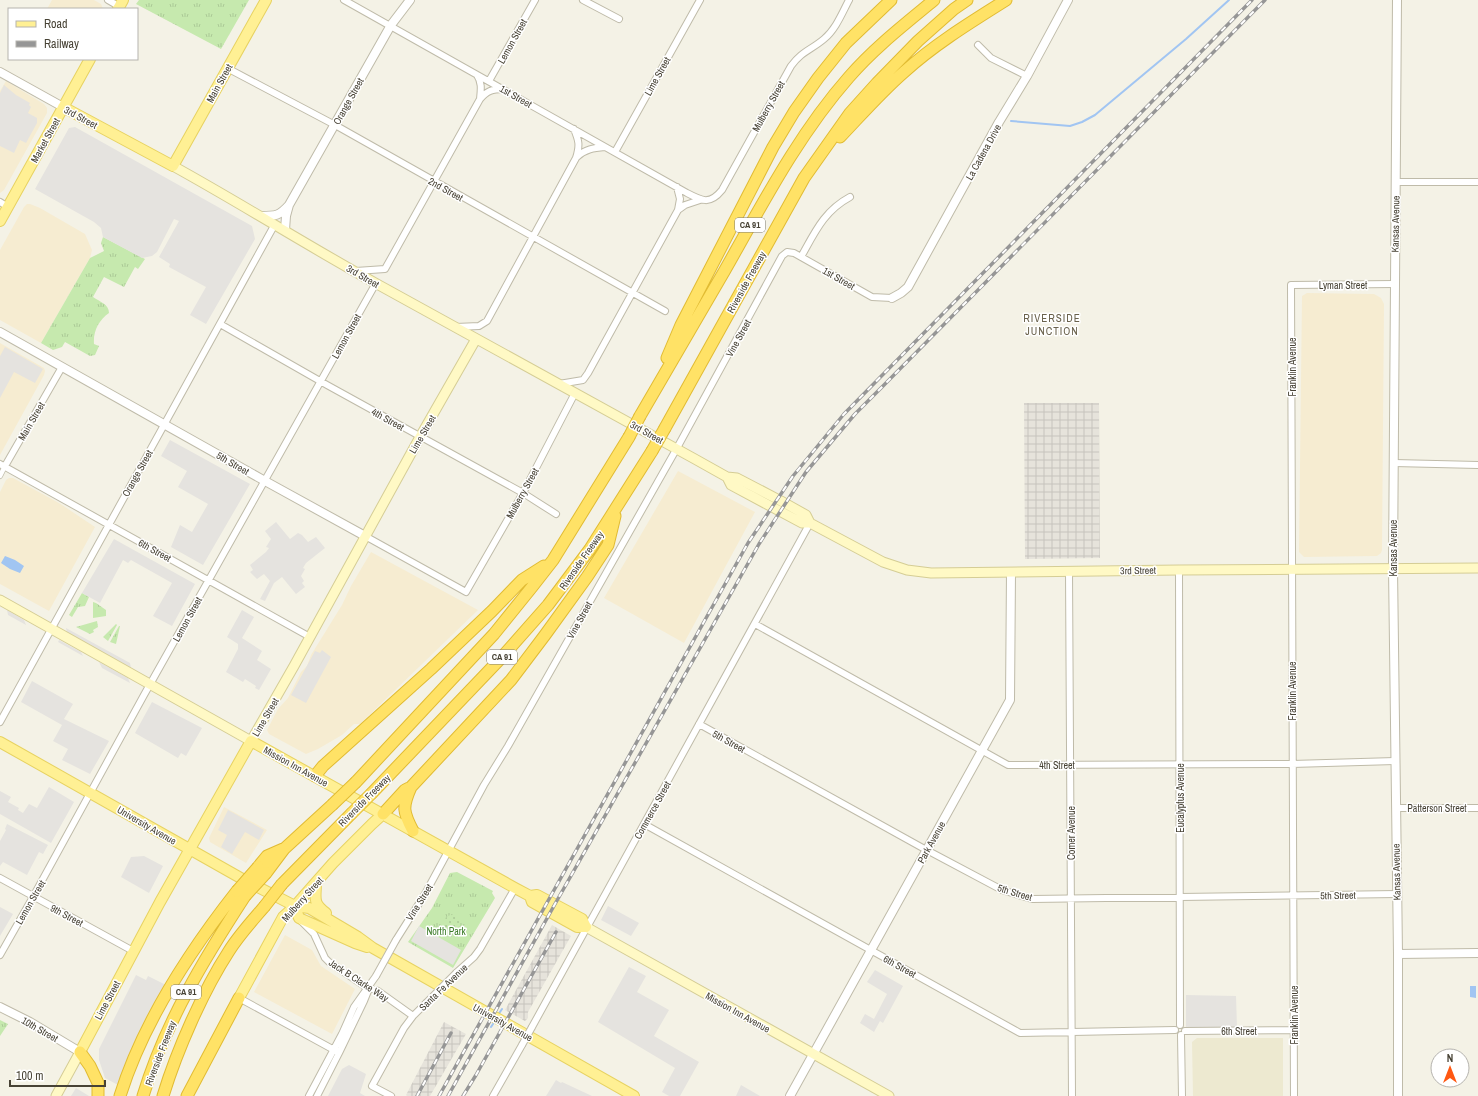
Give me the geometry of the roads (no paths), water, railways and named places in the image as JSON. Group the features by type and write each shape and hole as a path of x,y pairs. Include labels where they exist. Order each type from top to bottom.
{"highway":[{"path":"648,403 681,325 779,135 809,90 846,43 891,0"},
{"name":"Riverside Freeway","path":"143,1096 166,1033 189,987 241,894 262,870 267,856 284,849 356,782 494,634 553,560 629,437 786,161 815,118 859,67 888,39 934,0"},
{"name":"Riverside Freeway","path":"163,1096 184,1041 204,996 230,950 282,884 372,793 502,657 548,605 590,549 652,451 804,178 850,113 877,83 918,41 954,9 967,0"},
{"path":"804,178 859,117 904,71 958,30 1006,0"},
{"path":"413,831 404,811 406,797 411,787 510,680 545,636 608,545 616,508"},
{"path":"315,776 323,766 492,611 522,580 553,560"},
{"path":"383,814 405,790 411,787"},
{"path":"120,1094 143,1037 164,998 198,944 241,894"},
{"path":"187,1096 239,998"},
{"path":"80,1052 90,1066 98,1083 98,1096"}],"main road":[{"name":"Main Street","path":"172,166 266,0"},
{"name":"Market Street","path":"0,221 4,205 89,60"},
{"name":"3rd Street","path":"63,107 261,216 454,327 677,448 727,477 737,478 781,501 806,515 810,523 883,562 907,570 931,573 1478,568"},
{"name":"Lime Street","path":"56,1096 133,951 310,638 365,536 476,339"},
{"name":"Mission Inn Avenue","path":"0,600 150,686 449,850 515,888 530,896 537,895 582,919 586,927 889,1096"},
{"name":"University Avenue","path":"0,742 246,881 295,906 309,908 358,937 372,948 634,1096"},
{"name":"Mulberry Street","path":"239,998 283,917 295,906 333,863 383,814"},
{"path":"316,883 315,900 320,908 334,918 336,924"},
{"path":"295,906 299,918"},
{"name":"University Avenue","path":"299,918 355,943 372,948"}],"street":[{"path":"108,0 120,5"},
{"name":"1st Street","path":"344,0 391,25 700,200"},
{"name":"Orange Street","path":"285,230 286,216 289,205 391,25 410,0"},
{"name":"Lemon Street","path":"489,81 535,0"},
{"path":"582,0 619,19"},
{"name":"Lime Street","path":"615,152 700,0"},
{"name":"Mulberry Street","path":"678,210 685,204 700,200 710,200 722,190 791,66 801,54 827,37 850,0"},
{"name":"La Cadena Drive","path":"892,298 908,287 1068,0"},
{"name":"Kansas Avenue","path":"1397,0 1393,568 1398,954 1398,1096"},
{"path":"978,45 991,58 1027,76"},
{"name":"2nd Street","path":"227,68 335,125 665,311"},
{"name":"3rd Street","path":"0,72 63,107"},
{"path":"476,74 482,88 480,98"},
{"path":"356,271 385,269 480,98 492,89 503,89"},
{"path":"454,327 478,326 487,321 576,158 579,148 579,140 574,129"},
{"path":"576,158 583,152 605,146"},
{"path":"1396,182 1478,182"},
{"path":"560,384 583,380 588,373 678,210 680,199 677,187"},
{"path":"801,257 826,215 841,202 850,197"},
{"name":"Orange Street","path":"261,216 277,215 289,205"},
{"name":"Orange Street","path":"0,722 275,224"},
{"name":"1st Street","path":"787,252 794,253 872,297 892,298"},
{"name":"Vine Street","path":"309,1096 336,1052 396,940 425,894 484,785 508,746 677,448 782,256 787,252"},
{"name":"Lemon Street","path":"0,954 376,283"},
{"name":"Lyman Street","path":"1291,285 1394,284"},
{"name":"Franklin Avenue","path":"1291,285 1294,1096"},
{"name":"4th Street","path":"220,324 321,382 523,493 556,514"},
{"name":"5th Street","path":"0,332 466,592"},
{"name":"Main Street","path":"0,476 3,465 62,367"},
{"name":"Mulberry Street","path":"466,592 523,493 575,393"},
{"path":"1394,463 1478,464"},
{"name":"6th Street","path":"3,465 310,638"},
{"name":"Commerce Street","path":"493,1096 555,988 586,927 810,523"},
{"name":"Eucalyptus Avenue","path":"1178,1028 1180,896 1179,570"},
{"name":"Comer Avenue","path":"1069,571 1072,1096"},
{"name":"Park Avenue","path":"790,1096 1010,700 1011,572"},
{"name":"4th Street","path":"755,624 1008,765 1179,763 1292,764 1395,761"},
{"name":"5th Street","path":"699,724 1002,890 1032,899 1397,894"},
{"name":"Patterson Street","path":"1396,808 1478,808"},
{"name":"6th Street","path":"644,824 1020,1033 1178,1028"},
{"name":"9th Street","path":"0,878 133,951"},
{"name":"Santa Fe Avenue","path":"391,1096 372,1086 404,1028 413,1016 474,957 515,888"},
{"name":"Jack B Clarke Way","path":"299,918 314,934 325,958 329,962 369,988 378,991 413,1016"},
{"path":"1398,954 1478,953"},
{"path":"239,998 336,1052"},
{"name":"10th Street","path":"0,1007 30,1022 80,1052"},
{"path":"1178,1028 1178,1034 1183,1033 1182,1096"},
{"name":"6th Street","path":"1183,1033 1294,1030"},
{"name":"Vine Street","path":"317,1096 336,1052"}],"water":[{"path":"5,556 24,566 20,573 1,563"},
{"path":"1470,986 1476,986 1476,998 1470,997"}],"waterway":[{"path":"1011,121 1070,126 1095,115 1186,39 1229,0"},
{"path":"498,1015 502,1009"},
{"path":"491,1027 495,1021"}],"railway":[{"path":"439,1096 748,543 793,476 844,414 1252,0"},
{"path":"448,1096 759,544 806,472 855,414 1265,0"},
{"path":"463,1096 556,932"},
{"path":"417,1096 451,1033"}],"district":[{"name":"RIVERSIDE JUNCTION","path":"1052,324"}],"park label":[{"name":"North Park","path":"446,931"}]}
